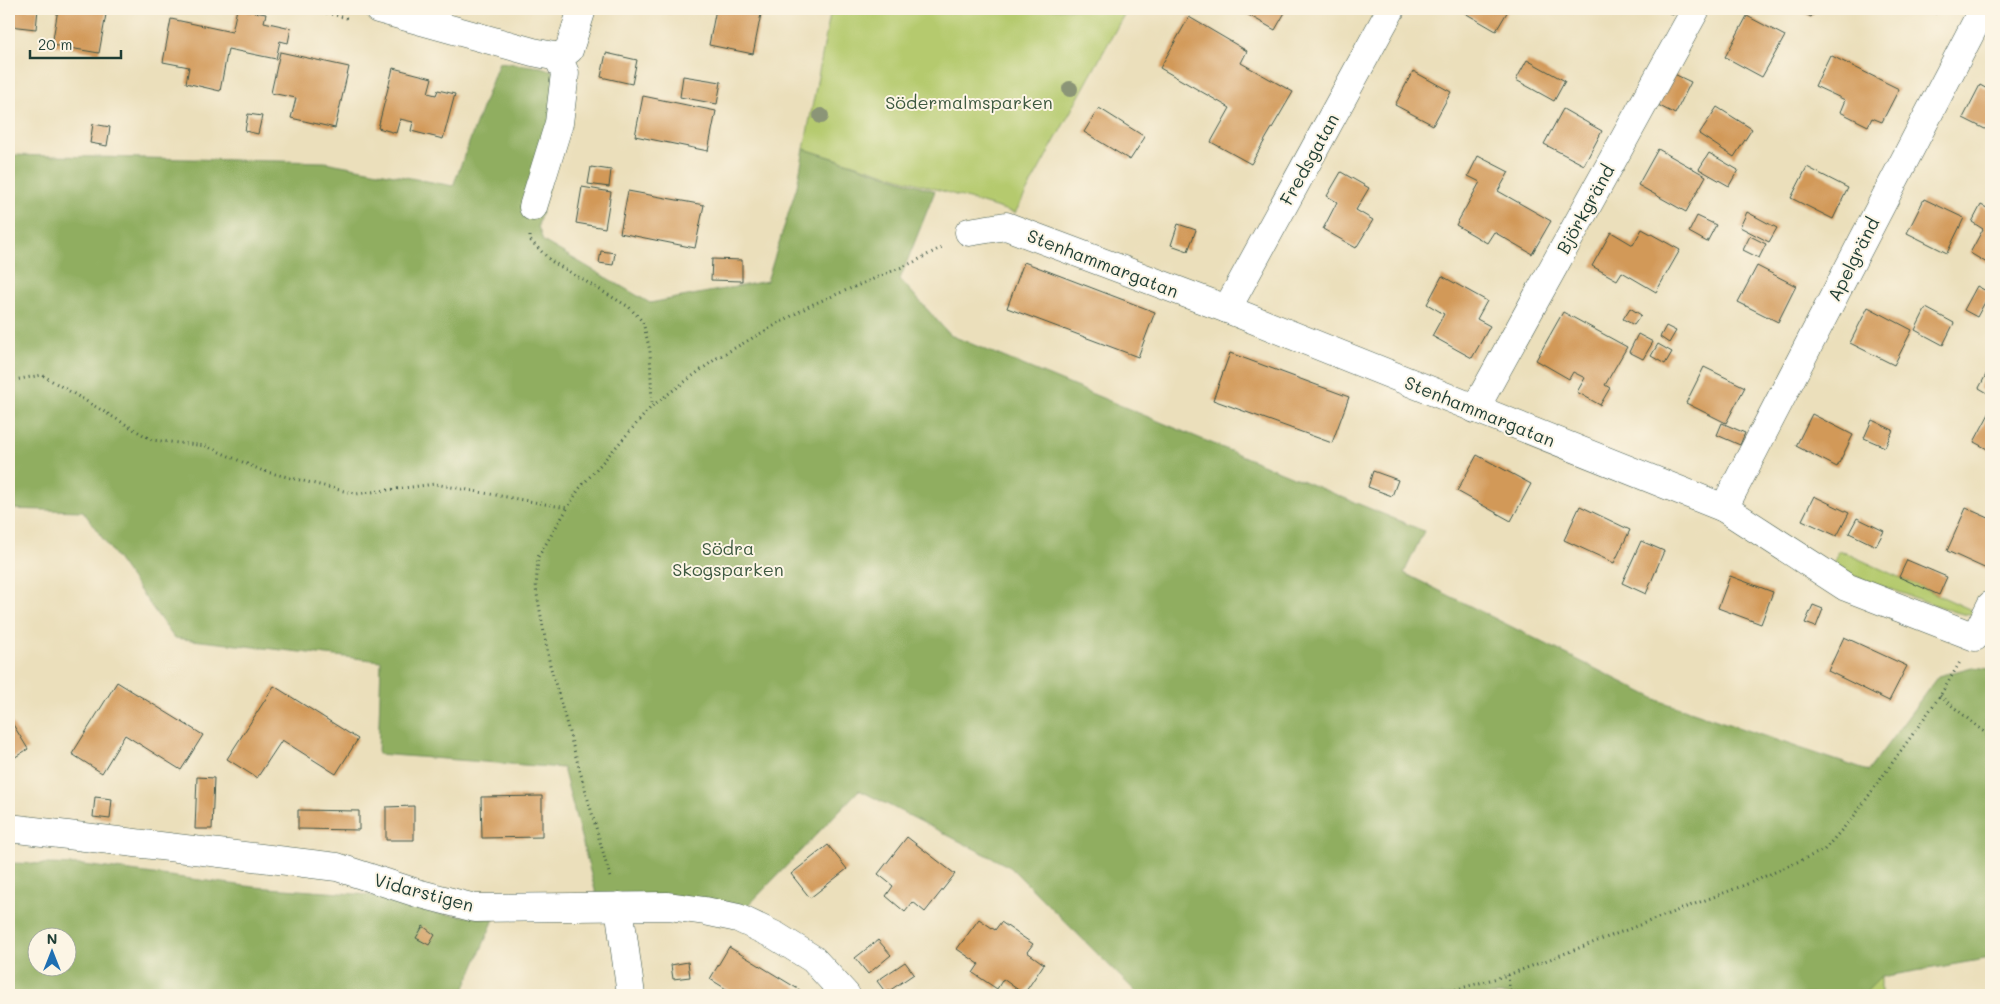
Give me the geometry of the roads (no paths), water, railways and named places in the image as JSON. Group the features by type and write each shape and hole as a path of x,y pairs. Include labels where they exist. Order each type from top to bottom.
{"street":[{"path":"378,9 532,52 558,56 569,50 582,9"},
{"name":"Fredsgatan","path":"1227,310 1391,9"},
{"name":"Björkgränd","path":"1475,409 1696,9"},
{"name":"Apelgränd","path":"1724,508 1983,9"},
{"path":"534,207 559,123 565,73 558,56"},
{"name":"Stenhammargatan","path":"968,232 1006,226 1227,310 1724,508 1846,587 1975,637 1991,605"},
{"name":"Vidarstigen","path":"9,828 337,867 417,893 475,908 668,906 705,911 738,918 776,936 813,959 846,995"},
{"path":"619,906 631,995"}],"park label":[{"name":"Södermalmsparken","path":"969,102"},
{"name":"Södra Skogsparken","path":"728,558"}]}
